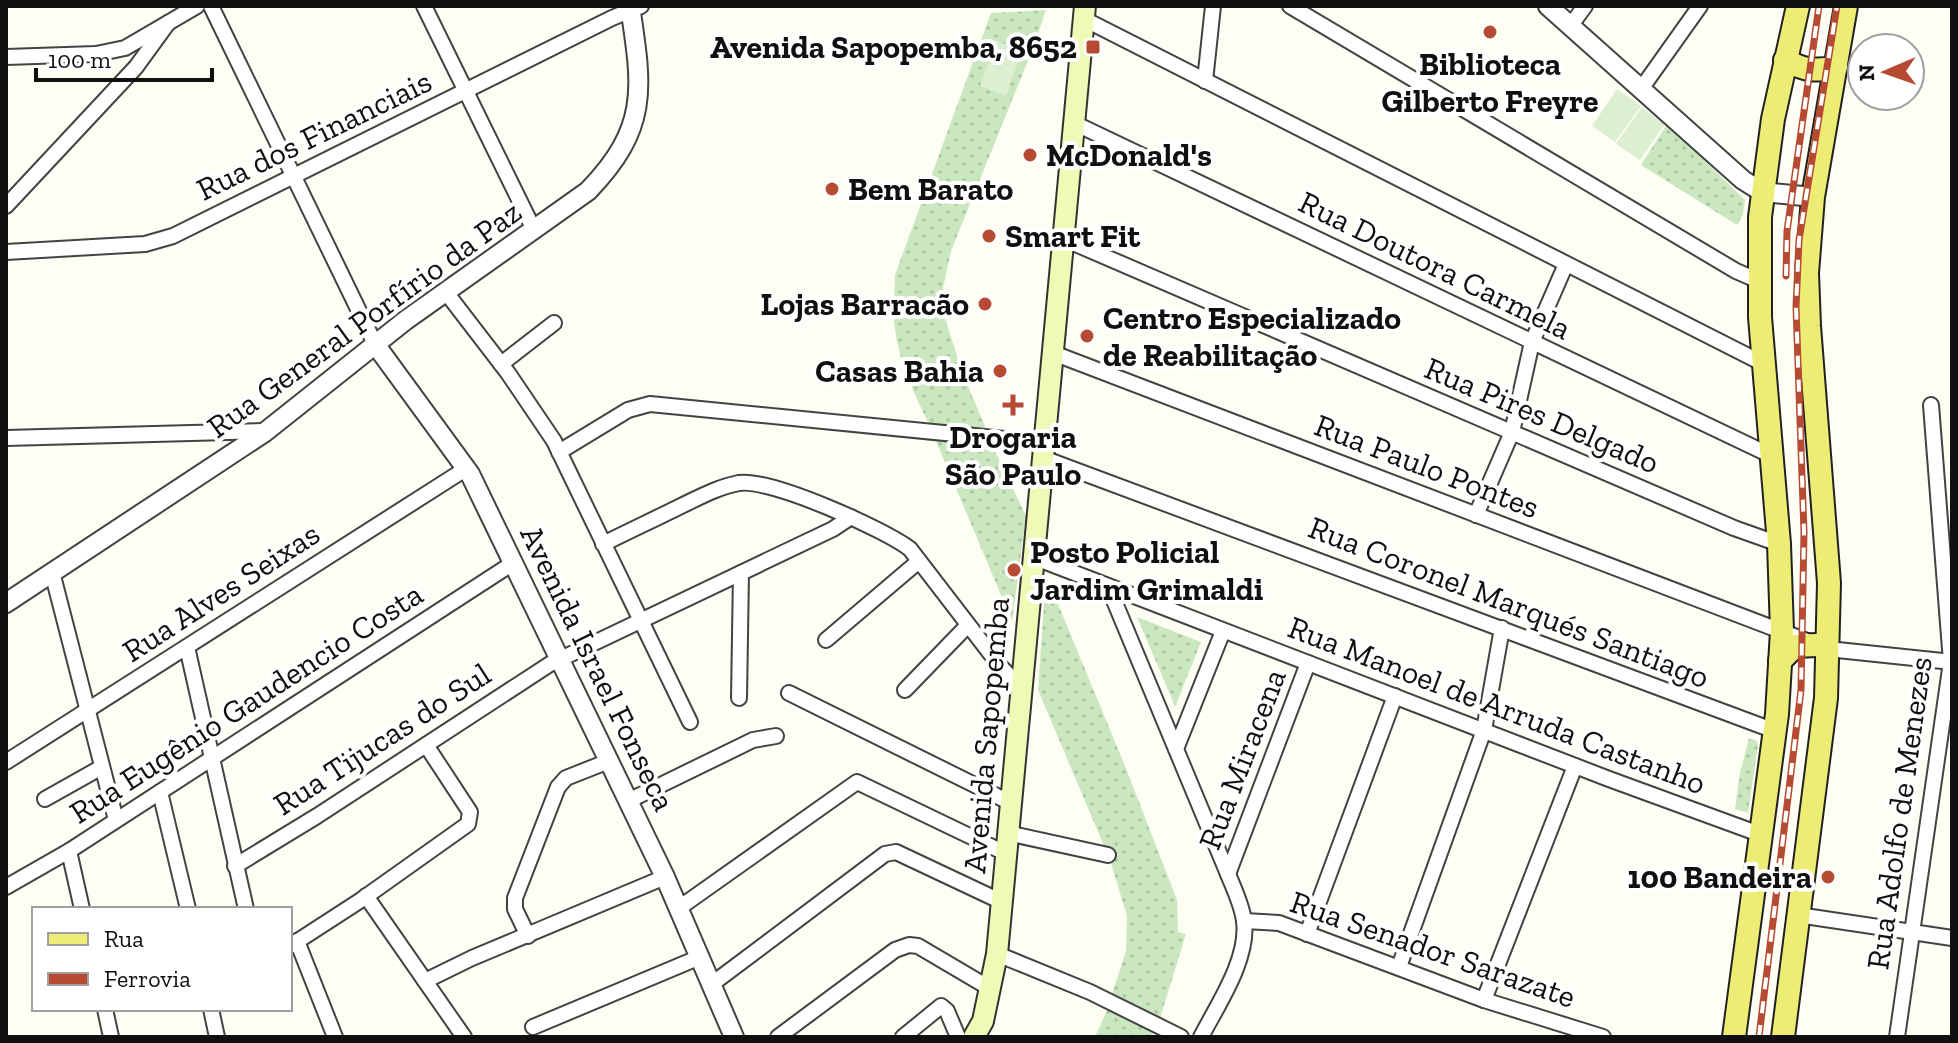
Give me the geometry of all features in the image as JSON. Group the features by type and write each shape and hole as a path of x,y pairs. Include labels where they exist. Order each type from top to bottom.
{"main road":[{"path":"1734,1037 1775,731 1782,631 1779,544 1759,281 1762,192 1785,60 1798,6"},
{"path":"1783,1037 1826,698 1822,647 1829,583 1807,273 1813,197 1846,6"},
{"name":"Avenida Sapopemba","path":"974,1037 983,1021 997,954 1085,13"},
{"path":"1785,60 1806,70 1822,71 1836,67"},
{"path":"1780,661 1795,646 1822,647"}],"street":[{"path":"6,57 111,51 138,42 197,6"},
{"path":"211,6 375,344"},
{"path":"424,6 534,230"},
{"path":"1205,81 1213,6"},
{"path":"1290,6 1736,271 1759,281"},
{"path":"1548,6 1743,180 1762,192 1813,197"},
{"path":"1571,25 1585,6"},
{"path":"1641,89 1700,6"},
{"name":"Rua dos Financiais","path":"6,252 158,241 634,7"},
{"name":"Rua General Porfírio da Paz","path":"6,603 266,431 445,291 588,191 621,150 634,121 639,61 634,7"},
{"path":"1085,13 1205,81 1764,364"},
{"path":"6,206 136,67 168,23"},
{"name":"Rua Doutora Carmela","path":"1074,123 1772,456"},
{"name":"Rua Pires Delgado","path":"1064,239 1734,528 1779,544"},
{"path":"1476,515 1512,432 1532,342 1566,264"},
{"path":"445,291 533,409 559,452 690,722"},
{"path":"501,364 554,323"},
{"name":"Avenida Israel Fonseca","path":"375,344 467,468 665,877 734,1037"},
{"name":"Rua Paulo Pontes","path":"1053,353 1822,647 1952,662"},
{"name":"Rua Coronel Marqués Santiago","path":"559,452 628,410 650,404 1044,451 1775,731"},
{"name":"Rua Adolfo de Menezes","path":"1897,1037 1952,662 1931,405"},
{"path":"6,438 266,431"},
{"name":"Rua Alves Seixas","path":"6,762 467,468"},
{"path":"603,544 715,490 736,483 762,484 851,517 896,538 910,549 1021,688"},
{"name":"Rua Tijucas do Sul","path":"235,866 534,674 833,529 851,517"},
{"name":"Rua Manoel de Arruda Castanho","path":"1033,557 1762,835"},
{"path":"826,640 919,561"},
{"name":"Rua Eugênio Gaudencio Costa","path":"6,887 69,851 513,563"},
{"path":"52,572 116,820"},
{"path":"739,698 741,573"},
{"path":"1108,586 1228,874 1244,921 1245,943 1240,958 1201,1037"},
{"path":"905,690 968,625"},
{"path":"1399,967 1484,730 1502,628"},
{"path":"1176,749 1223,631"},
{"path":"187,647 245,907"},
{"name":"Rua Miracena","path":"1228,874 1308,663"},
{"path":"789,693 1009,802"},
{"path":"1307,934 1395,696"},
{"path":"628,801 753,740 776,736"},
{"path":"335,1037 294,944 468,824 470,812 426,745"},
{"path":"528,936 515,909 515,898 558,787 566,778 609,761"},
{"path":"1484,1000 1575,766"},
{"path":"45,799 102,767"},
{"path":"679,908 857,782 1006,843 1108,855"},
{"path":"160,792 188,907"},
{"path":"69,851 82,907"},
{"path":"712,984 885,854 896,852 1000,901"},
{"path":"425,981 472,958 665,877"},
{"path":"366,896 464,1037"},
{"path":"1798,915 1952,938"},
{"name":"Rua Senador Sarazate","path":"1244,921 1279,923 1484,1000 1603,1037"},
{"path":"778,1037 895,950 909,945 918,946 991,989"},
{"path":"997,954 1090,992 1181,1037"},
{"path":"533,1027 700,957"},
{"path":"903,1037 941,1006 947,1011 958,1037"},
{"path":"105,1011 111,1037"},
{"path":"211,1011 217,1037"}],"green space":[{"path":"1046,10 951,251 943,288 943,312 964,377 988,433 931,428 899,349 894,320 895,275 991,13"},
{"path":"996,41 1022,50 1006,96 980,86"},
{"path":"1617,89 1641,106 1615,142 1592,126"},
{"path":"1642,107 1665,124 1640,160 1616,144"},
{"path":"1667,124 1745,200 1737,225 1641,165"},
{"path":"936,441 992,445 1026,516 1012,621"},
{"path":"1046,575 1177,900 1178,932 1186,934 1160,1018 1112,994 1126,951 1127,916 1110,860 1038,690"},
{"path":"1137,617 1201,642 1175,707 1172,699"},
{"path":"1749,738 1757,741 1758,745 1748,813 1735,809"},
{"path":"1108,1008 1154,1030 1151,1037 1095,1037"}],"railway":[{"path":"1786,276 1787,231 1819,6"},
{"path":"1759,1037 1801,690 1804,532 1796,307 1799,240 1837,6"}],"place":[{"name":"Biblioteca Gilberto Freyre","path":"1490,32"},
{"name":"Avenida Sapopemba, 8652","path":"1093,47"},
{"name":"McDonald's","path":"1030,155"},
{"name":"Bem Barato","path":"832,189"},
{"name":"Smart Fit","path":"989,236"},
{"name":"Lojas Barracão","path":"985,304"},
{"name":"Centro Especializado de Reabilitação","path":"1087,336"},
{"name":"Casas Bahia","path":"1000,371"},
{"name":"Drogaria São Paulo","path":"1013,405"},
{"name":"Posto Policial Jardim Grimaldi","path":"1014,570"},
{"name":"100 Bandeira","path":"1828,877"}]}
